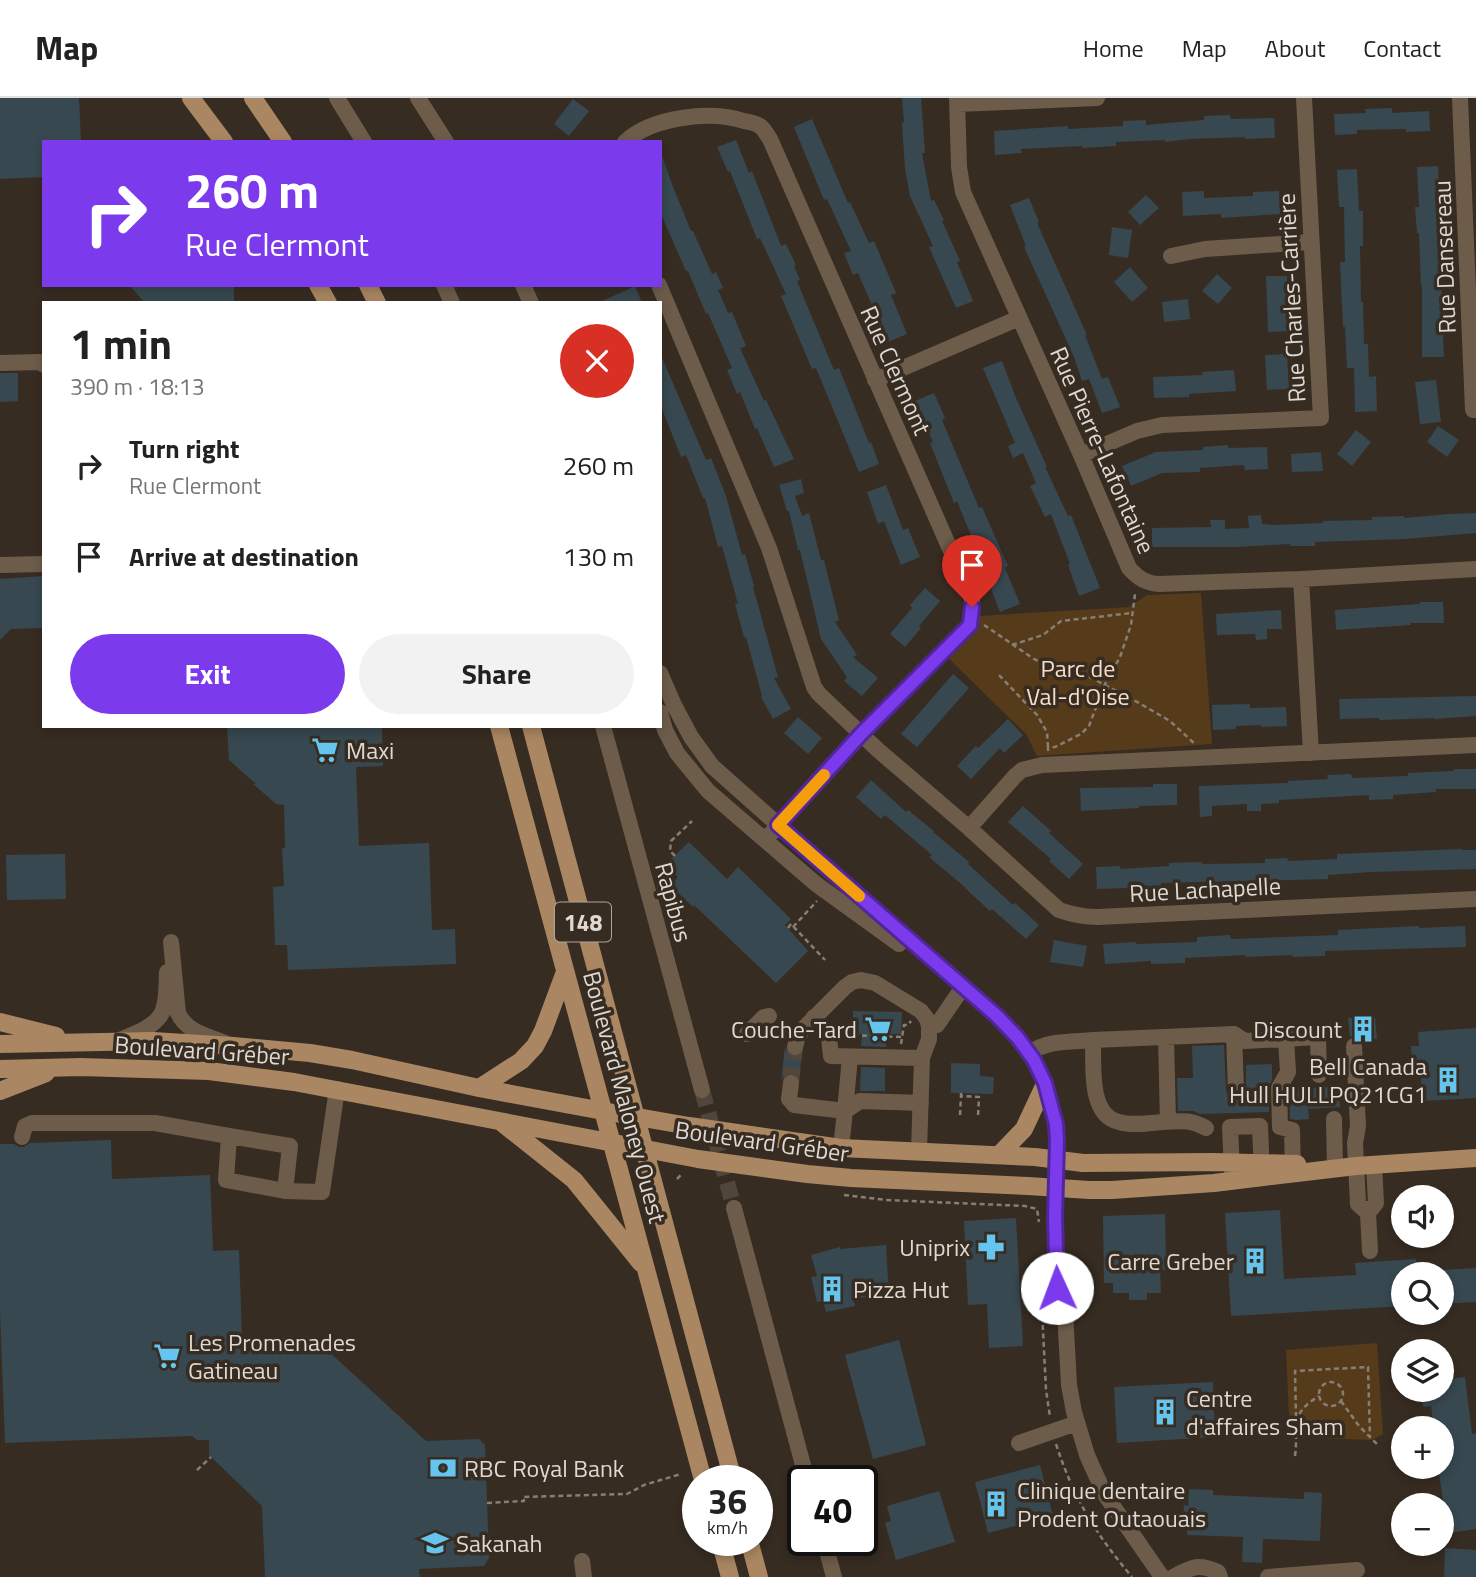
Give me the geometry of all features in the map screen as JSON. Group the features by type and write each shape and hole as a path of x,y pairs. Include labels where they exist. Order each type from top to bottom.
{"main road":[{"path":"191,98 222,140"},
{"path":"253,98 282,140"},
{"name":"Boulevard Maloney Ouest","path":"500,728 700,1465"},
{"name":"Boulevard Maloney Ouest","path":"531,728 729,1465"},
{"path":"479,1088 521,1061 535,1046 565,972"},
{"path":"0,1022 80,1042"},
{"name":"Boulevard Gréber","path":"0,1044 153,1041 310,1053 636,1117 841,1148 1035,1157 1083,1163 1232,1172"},
{"path":"0,1091 61,1067"},
{"name":"Boulevard Gréber","path":"0,1069 61,1067 209,1071 337,1089 698,1159 825,1176 1112,1190 1232,1172 1476,1158"},
{"path":"999,1155 1024,1129 1045,1083"},
{"path":"499,1120 574,1180 646,1270"},
{"path":"724,1556 730,1577"},
{"path":"753,1556 759,1577"}],"street":[{"path":"337,98 363,140"},
{"path":"418,98 445,140"},
{"path":"957,101 1097,98"},
{"name":"Rue Charles-Carrière","path":"1081,455 1136,430 1162,425 1321,418 1304,98"},
{"name":"Rue Dansereau","path":"1461,98 1472,397 1473,410 1476,410"},
{"name":"Rue Pierre-Lafontaine","path":"957,101 959,167 963,192 1129,568 1136,576 1146,583 1159,584 1476,569"},
{"name":"Rue Clermont","path":"627,140 635,133 688,116 737,118 758,125 770,139 972,599 972,617"},
{"path":"1171,256 1205,249 1311,242"},
{"path":"660,287 769,548 814,687 861,734"},
{"path":"875,380 1019,318"},
{"path":"0,363 42,364"},
{"path":"0,565 42,564"},
{"path":"1301,579 1311,753"},
{"path":"765,840 861,734 970,625 972,617"},
{"path":"662,677 681,720 705,758 731,784 997,1016 1030,1053 1045,1083 1057,1132 1057,1288 1064,1293 1069,1385 1077,1423 1087,1455 1104,1493 1162,1577"},
{"path":"662,718 669,738 686,766 708,791 817,884 963,988"},
{"name":"Rapibus","path":"604,728 702,1090"},
{"name":"Rue Lachapelle","path":"861,734 1059,909 1071,915 1084,917 1476,899"},
{"path":"969,828 1023,770 1032,766 1476,746"},
{"path":"117,1041 145,1028 160,1016 171,942 178,1013 183,1022 233,1046"},
{"path":"795,1047 800,1032 848,984 856,980 865,980 880,986 921,1011 927,1019 929,1039 922,1058 919,1151"},
{"path":"929,1026 937,1025 963,988"},
{"path":"747,1034 764,1017 769,1016"},
{"path":"814,1017 828,1038 831,1056 922,1058"},
{"path":"1030,1053 1047,1044 1093,1040 1234,1034 1245,1041 1318,1037 1319,1075"},
{"path":"1234,1034 1236,1090"},
{"path":"1166,1037 1168,1122"},
{"path":"1286,1039 1288,1072 1279,1088 1280,1127 1292,1130 1293,1169"},
{"path":"1093,1040 1096,1096 1104,1114 1122,1123 1193,1121 1206,1128"},
{"path":"1354,1046 1357,1126 1355,1143 1365,1166 1358,1204 1367,1213 1370,1251"},
{"path":"841,1148 850,1056"},
{"path":"790,1083 789,1099 794,1105 845,1111 860,1101 921,1102"},
{"path":"229,1136 226,1180 285,1191 322,1192 337,1089"},
{"path":"1334,1119 1335,1167"},
{"path":"22,1137 25,1126 32,1123 155,1123 290,1146 285,1191"},
{"path":"1232,1172 1230,1127 1260,1126 1262,1170"},
{"path":"734,1208 803,1465"},
{"path":"1019,1443 1077,1423"},
{"path":"828,1556 834,1577"},
{"path":"1173,1577 1192,1567 1207,1567 1218,1572 1220,1577"},
{"path":"1274,1576 1357,1570"}],"path":[{"path":"1048,747 1055,747 1081,734 1089,726 1104,686 1120,657 1131,625 1136,576"},
{"path":"1012,645 1043,635 1061,621 1133,613"},
{"path":"972,617 1034,659 1054,668 1086,675 1170,721 1195,743 1197,758"},
{"path":"999,675 1037,715 1047,732 1047,765"},
{"path":"675,856 670,852 671,841 692,821"},
{"path":"788,928 791,925 793,927 820,899"},
{"path":"793,927 825,960"},
{"path":"851,1035 901,1037 904,1025 908,1025 914,1017"},
{"path":"960,1115 961,1094 979,1097 978,1116"},
{"name":"Boulevard Gréber","path":"677,1180 688,1170"},
{"path":"886,1200 1025,1206 1037,1209"},
{"path":"1295,1456 1295,1371 1367,1367 1370,1437"},
{"path":"1334,1382 1340,1386 1343,1398 1334,1406 1326,1405 1319,1396 1322,1385 1334,1382"},
{"path":"1296,1417 1306,1404 1319,1396"},
{"path":"1341,1401 1359,1426 1377,1444"},
{"path":"197,1470 211,1457"},
{"path":"487,1503 524,1501 523,1497 627,1494 644,1485 681,1474"}],"green space":[{"name":"Parc de Val-d'Oise","path":"1201,593 1212,744 1037,756 1026,734 947,657 979,616 1129,607 1147,595"},
{"path":"1377,1343 1383,1434 1372,1440 1290,1437 1286,1350"}],"building":[{"path":"0,98 79,98 81,140 42,140 42,177 0,179"},
{"path":"902,98 921,98 925,153 922,153 931,201 934,200 944,220 942,221 960,261 957,262 973,301 956,308 929,247 933,246 910,196 905,169"},
{"path":"573,99 589,111 569,136 554,124"},
{"path":"1392,108 1392,113 1429,111 1430,131 1357,130 1357,134 1335,135 1334,114 1366,113 1365,109"},
{"path":"1230,115 1231,119 1274,118 1275,138 1116,142 1116,146 1021,149 1022,153 995,155 994,131 1068,126 1068,129 1123,126 1123,121 1146,120 1146,125"},
{"path":"812,119 848,203 850,202 869,243 874,241 896,293 891,295 907,334 888,342 858,273 853,275 844,253 851,251 827,199 824,200 794,127"},
{"path":"736,140 749,173 752,171 781,246 786,244 796,265 794,266 800,280 797,281 806,303 834,370 839,368 879,464 859,472 816,368 812,369 781,296 786,294 760,238 757,239 730,171 728,172 717,147"},
{"path":"662,156 691,231 712,274 716,272 723,288 718,290 728,313 732,312 746,346 740,348 794,459 774,467 740,392 737,394 727,370 732,368 662,217"},
{"path":"1438,166 1439,193 1435,193 1438,252 1440,251 1444,293 1444,357 1422,357 1422,286 1415,207 1419,207 1417,167"},
{"path":"1357,169 1359,211 1363,211 1363,246 1360,246 1364,344 1368,344 1369,377 1376,376 1377,411 1355,412 1354,368 1347,368 1343,327 1340,262 1345,262 1344,207 1339,207 1337,170"},
{"path":"1204,191 1204,198 1253,196 1253,192 1279,191 1280,214 1221,218 1221,214 1183,216 1182,192"},
{"path":"1146,195 1159,208 1140,225 1128,212"},
{"path":"1029,198 1039,222 1037,223 1087,335 1102,379 1108,377 1120,407 1102,413 1089,379 1082,381 1074,357 1024,247 1026,246 1010,205"},
{"path":"1112,227 1132,230 1128,258 1109,255"},
{"path":"1130,267 1148,288 1132,302 1114,282"},
{"path":"1217,274 1232,288 1218,304 1202,291"},
{"path":"1266,276 1287,276 1291,331 1268,332"},
{"path":"131,287 234,287 234,301 143,301"},
{"path":"635,287 641,301 602,301"},
{"path":"1188,299 1190,319 1164,322 1162,302"},
{"path":"1287,354 1289,389 1267,390 1265,355"},
{"path":"662,358 706,460 711,458 726,496 742,555 745,554 778,677 774,678 791,709 773,719 761,697 722,546 718,547 705,498 686,455 681,457 662,409"},
{"path":"1002,361 1045,467 1068,516 1071,515 1100,588 1079,596 1051,514 1045,517 1030,486 1036,483 1023,453 1013,458 1008,446 1015,443 983,368"},
{"path":"1234,370 1236,391 1154,398 1153,377 1203,375 1202,372"},
{"path":"0,373 18,373 18,401 0,402"},
{"path":"1436,380 1441,422 1420,424 1415,382"},
{"path":"934,393 945,418 942,420 979,508 982,507 1008,566 1005,568 1020,604 1000,612 991,589 991,579 957,501 954,503 930,443 933,442 915,401"},
{"path":"1438,426 1459,440 1447,457 1427,442"},
{"path":"1356,430 1371,442 1352,466 1337,454"},
{"path":"1228,445 1228,448 1267,447 1268,469 1245,470 1244,465 1200,468 1200,472 1162,473 1131,486 1122,466 1156,452 1203,450 1203,447"},
{"path":"1321,452 1323,471 1292,472 1291,454"},
{"path":"801,479 804,493 795,496 802,516 809,513 821,560 824,560 839,620 835,622 857,655 853,657 878,678 862,696 844,681 847,677 821,639 800,550 779,485"},
{"path":"886,485 903,530 908,528 920,557 901,565 884,521 878,524 867,492"},
{"path":"1476,513 1476,533 1315,542 1315,546 1290,544 1152,547 1152,528 1211,527 1210,520 1225,520 1225,529 1249,528 1248,516 1261,515 1262,524 1274,525 1372,520 1372,517 1404,518"},
{"path":"42,576 42,628 11,629 0,640 0,579"},
{"path":"925,588 940,601 905,647 890,634"},
{"path":"1443,602 1444,623 1410,623 1411,625 1336,630 1335,610"},
{"path":"1281,610 1282,629 1267,629 1267,639 1256,640 1255,634 1217,635 1216,614"},
{"path":"953,674 969,688 917,747 901,734"},
{"path":"1476,696 1476,716 1340,719 1339,699"},
{"path":"1250,704 1250,708 1286,707 1287,726 1236,726 1236,729 1213,730 1212,705"},
{"path":"798,717 822,738 808,754 784,733"},
{"path":"1008,719 1023,735 1004,753 1000,748 971,779 957,766"},
{"path":"227,728 382,728 383,766 356,767 359,846 429,843 432,930 455,929 456,964 288,970 287,945 275,945 273,887 284,886 284,805 276,804 229,760"},
{"path":"1476,769 1476,789 1436,789 1436,792 1393,795 1393,799 1369,800 1369,795 1279,800 1279,803 1261,804 1261,811 1247,811 1247,804 1212,806 1212,816 1200,817 1199,786 1288,783 1328,779 1327,775 1351,774 1352,778 1408,776 1408,773"},
{"path":"871,780 906,812 908,810 934,831 1013,905 1015,903 1039,925 1026,939 992,909 990,911 929,857 932,855 885,815 881,819 856,797"},
{"path":"1153,784 1177,784 1177,805 1081,811 1080,788 1153,787"},
{"path":"1023,806 1083,864 1069,879 1049,861 1051,859 1008,822"},
{"path":"689,842 727,879 738,867 791,919 785,925 808,951 776,983 670,885 678,877 665,865"},
{"path":"1476,850 1476,869 1371,872 1328,875 1328,879 1161,883 1161,887 1097,889 1096,867 1120,866 1120,869 1169,866 1169,863 1265,863 1265,859 1337,859 1337,854"},
{"path":"65,854 66,899 7,900 6,855"},
{"path":"1465,926 1466,947 1325,951 1325,956 1246,955 1185,958 1185,963 1151,964 1151,961 1105,964 1103,944 1197,942 1197,937 1230,935 1231,939 1338,935 1338,930"},
{"path":"1054,940 1087,946 1083,967 1050,962"},
{"path":"853,1011 902,1012 901,1034 886,1034 886,1047 861,1046 862,1034 853,1034"},
{"name":"Discount","path":"1375,1017 1377,1039 1362,1040 1358,1036 1350,1037 1348,1018"},
{"name":"Bell Canada Hull HULLPQ21CG1","path":"1476,1028 1476,1098 1422,1101 1420,1062 1412,1062 1411,1046 1419,1046 1418,1032"},
{"path":"1224,1045 1226,1090 1232,1100 1241,1099 1246,1094 1246,1065 1272,1064 1269,1112 1200,1114 1195,1111 1178,1111 1177,1078 1193,1078 1192,1046"},
{"path":"785,1046 787,1054 792,1057 802,1055 799,1076 788,1073 783,1076 781,1082"},
{"path":"951,1063 980,1064 980,1076 994,1077 993,1094 951,1093"},
{"path":"861,1067 885,1068 885,1091 860,1091"},
{"path":"1338,1086 1340,1107 1308,1109 1309,1119 1290,1119 1290,1090"},
{"name":"Les Promenades Gatineau","path":"111,1140 112,1179 210,1175 213,1251 239,1250 242,1338 312,1336 426,1441 479,1439 485,1445 489,1558 484,1566 419,1569 420,1577 265,1577 262,1506 209,1455 209,1440 197,1440 192,1436 5,1443 0,1311 0,1144 24,1147 30,1143"},
{"name":"Carre Greber","path":"1280,1210 1284,1279 1356,1275 1355,1263 1416,1259 1416,1262 1391,1262 1391,1307 1231,1316 1225,1213"},
{"path":"1165,1214 1166,1261 1165,1270 1160,1270 1161,1293 1147,1293 1147,1300 1129,1300 1129,1293 1113,1293 1113,1283 1104,1283 1103,1216"},
{"path":"1016,1218 1023,1346 989,1348 987,1304 968,1305 964,1221"},
{"path":"886,1245 889,1296 853,1298 855,1306 826,1312 823,1301 817,1302 811,1277 817,1276 811,1255 840,1247"},
{"path":"1476,1268 1476,1302 1454,1303 1454,1269"},
{"path":"899,1340 926,1445 873,1459 845,1355"},
{"path":"1465,1377 1472,1434 1476,1433 1476,1529 1454,1532 1454,1493 1442,1493 1440,1479 1454,1479 1454,1416 1432,1416 1431,1406 1423,1407 1422,1402 1454,1402 1454,1378"},
{"name":"Centre d'affaires Sham","path":"1213,1382 1215,1437 1117,1443 1114,1387"},
{"path":"1040,1465 1053,1516 988,1533 975,1482"},
{"path":"1189,1489 1213,1490 1213,1495 1304,1499 1304,1492 1322,1493 1320,1541 1263,1539 1262,1563 1242,1562 1243,1537 1187,1535 1188,1519 1183,1519 1184,1505 1188,1506"},
{"path":"939,1491 955,1542 896,1560 885,1523 891,1521 887,1506"},
{"path":"1454,1549 1476,1550 1476,1577 1444,1577 1445,1556 1454,1556"}],"tunnel":[{"path":"791,1083 795,1047"},
{"path":"702,1090 734,1208"}],"slow traffic":[{"path":"824,775 778,825 859,896"}],"place":[{"name":"Maxi","path":"325,750"},
{"name":"Couche-Tard","path":"878,1029"},
{"name":"Discount","path":"1363,1029"},
{"name":"Bell Canada Hull HULLPQ21CG1","path":"1448,1080"},
{"name":"Uniprix","path":"991,1247"},
{"name":"Carre Greber","path":"1255,1261"},
{"name":"Pizza Hut","path":"832,1289"},
{"name":"Les Promenades Gatineau","path":"167,1356"},
{"name":"Centre d'affaires Sham","path":"1165,1412"},
{"name":"RBC Royal Bank","path":"443,1468"},
{"name":"Clinique dentaire Prodent Outaouais","path":"996,1504"},
{"name":"Sakanah","path":"435,1543"}],"route":[{"path":"972,607 970,625 861,734 778,825 997,1016 1025,1046 1034,1060 1049,1095 1057,1132 1057,1288"}]}
